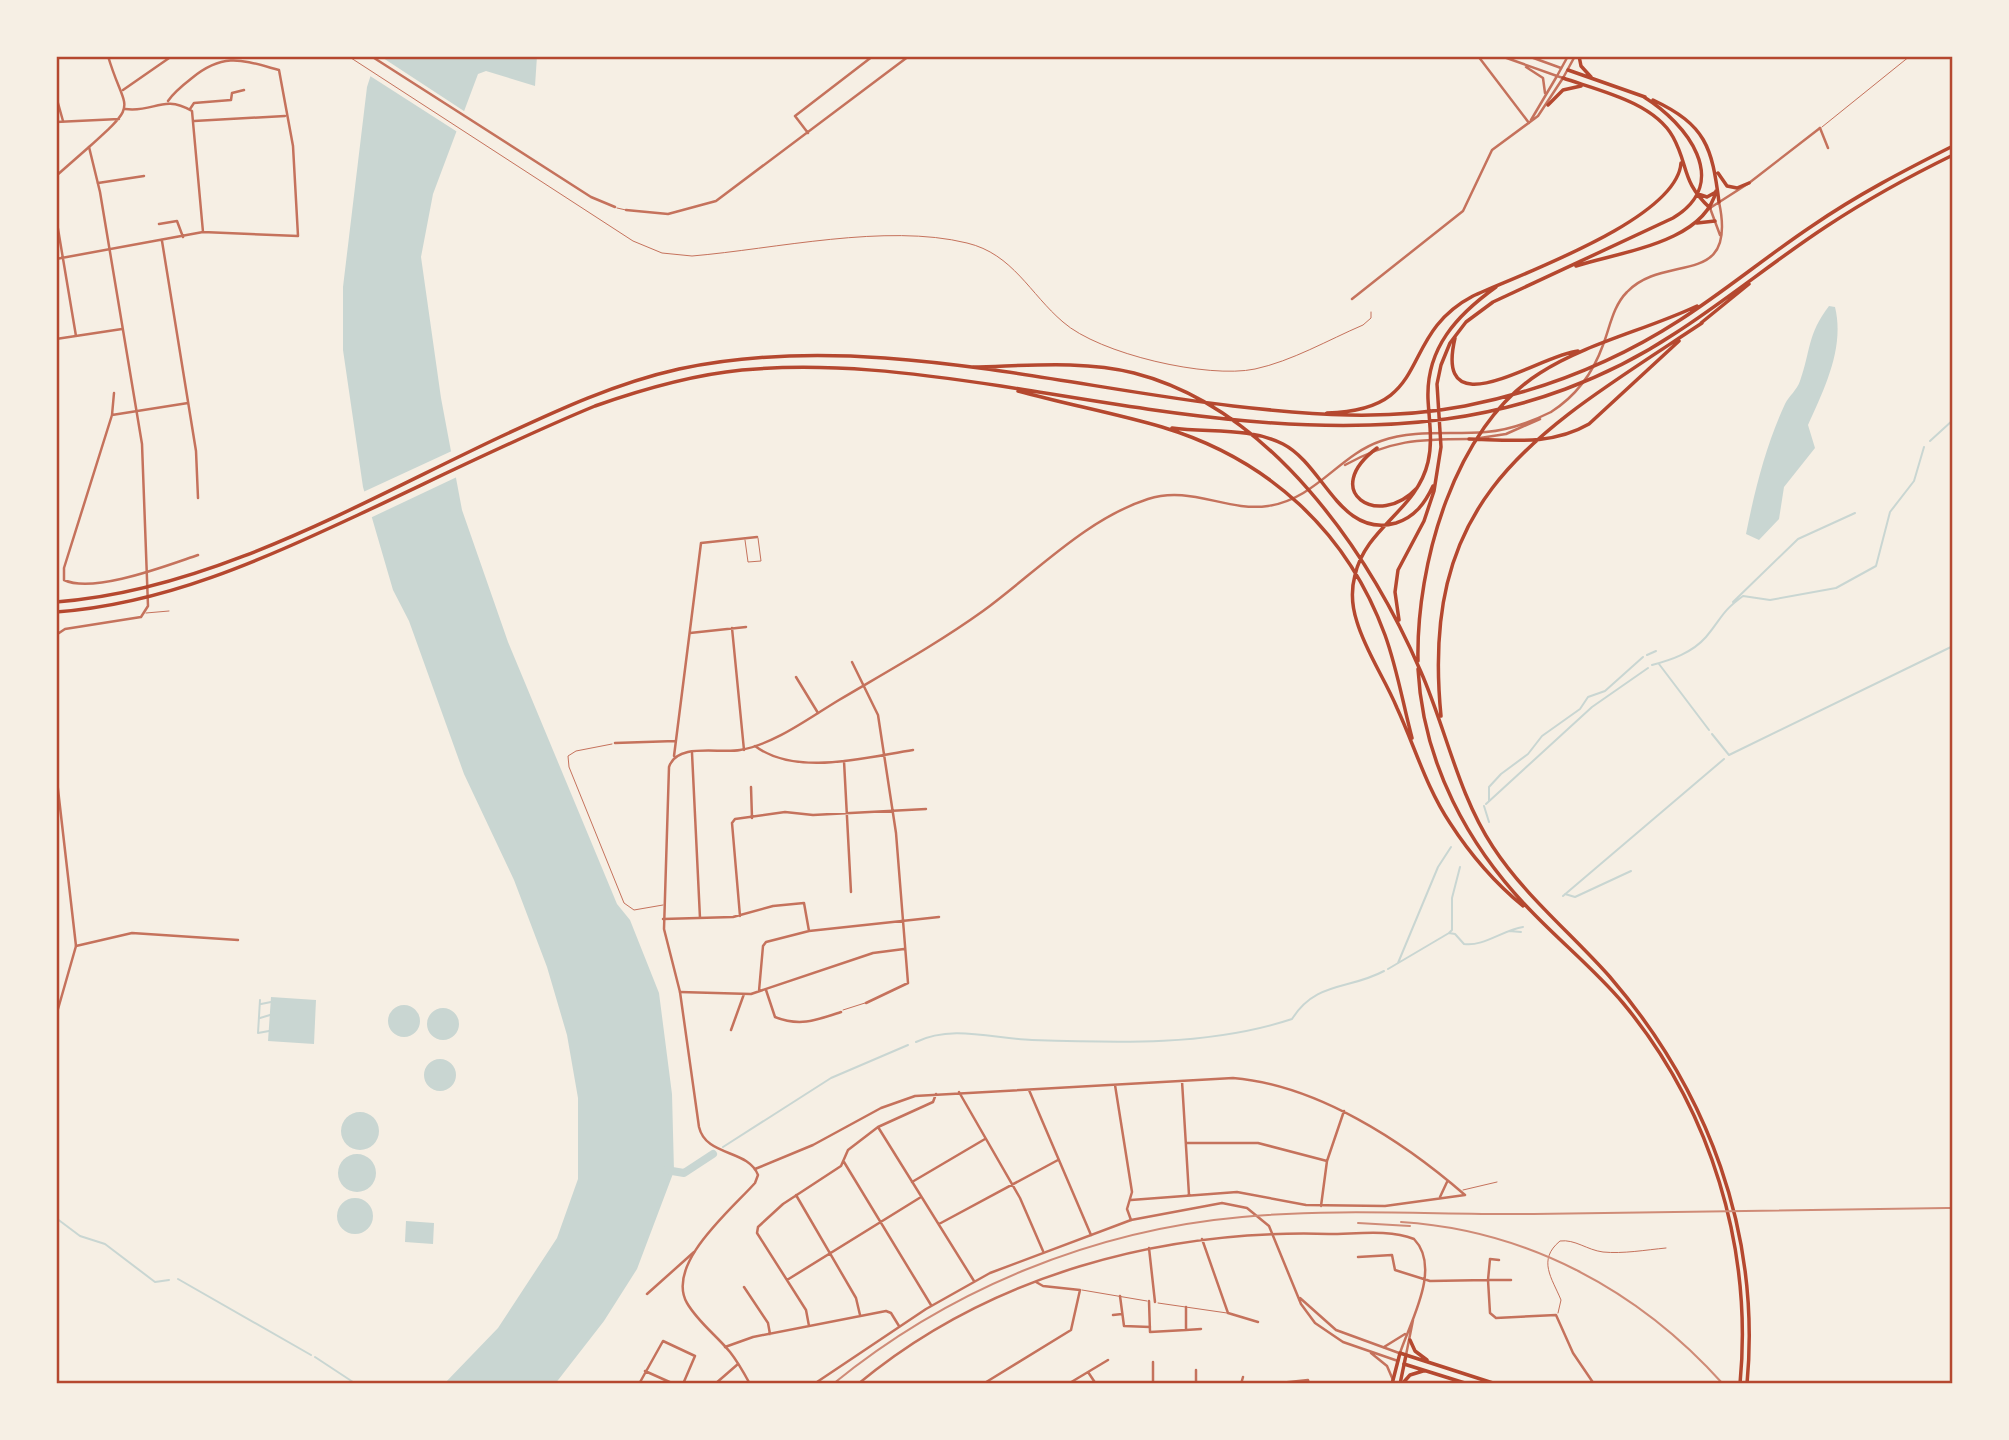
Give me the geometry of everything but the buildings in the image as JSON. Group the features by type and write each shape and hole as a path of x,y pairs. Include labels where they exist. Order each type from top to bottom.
{"main road":[{"path":"1577,56 1581,66 1592,79"},
{"path":"1568,70 1673,110 1694,127 1727,186 1737,188 1749,183"},
{"path":"1563,78 1656,117 1672,134 1694,191 1710,208"},
{"path":"1548,104 1563,90 1584,86"},
{"path":"1400,625 1395,592 1398,570 1428,512 1436,481 1440,447 1438,403 1441,365 1455,336 1472,317 1493,302 1682,213 1697,197 1702,179 1698,156 1688,136 1671,118 1644,97"},
{"path":"56,602 142,589 208,570 620,386 676,370 726,361 783,357 851,357 960,368 1188,401 1365,417 1417,413 1521,392 1614,357 1708,301 1814,224 1869,190 1953,146"},
{"path":"56,612 152,597 230,572 595,406 643,389 744,370 868,369 1276,423 1363,425 1446,419 1537,399 1606,372 1674,334 1863,203 1953,155"},
{"path":"1311,414 1354,412 1388,400 1403,384 1428,336 1444,317 1466,300 1625,226 1671,190 1678,180 1681,163"},
{"path":"1715,165 1719,202"},
{"path":"1560,271 1667,240 1692,225 1710,208 1717,186"},
{"path":"1694,191 1704,197 1716,192"},
{"path":"1692,225 1716,221"},
{"path":"1469,439 1548,440 1567,435 1589,424 1656,359 1761,273"},
{"path":"1496,287 1463,313 1446,335 1430,373 1431,447 1421,484 1405,507 1374,536 1363,552 1354,579 1353,603 1360,631 1433,794 1454,830 1491,875 1606,983 1635,1018 1681,1090 1700,1128 1722,1188 1737,1258 1742,1327 1740,1384"},
{"path":"1533,914 1486,858 1465,826 1441,777 1427,730 1419,686 1418,617 1432,548 1464,464 1494,415 1512,394 1542,371 1584,351 1708,301"},
{"path":"1442,722 1437,653 1441,605 1457,550 1484,499 1503,472 1535,441 1702,323"},
{"path":"1455,336 1452,368 1459,379 1472,385 1488,384 1557,356 1584,351"},
{"path":"960,368 1072,366 1115,370 1153,379 1215,408 1276,458 1338,527 1362,561 1400,625 1442,722 1468,800 1490,844 1516,879 1634,1006 1667,1053 1701,1114 1728,1187 1744,1258 1749,1329 1747,1384"},
{"path":"1002,386 1161,427 1214,447 1251,466 1292,495 1330,534 1364,585 1381,624 1415,750"},
{"path":"1161,427 1249,433 1279,442 1313,467 1343,508 1354,517 1373,524 1393,524 1413,514 1424,504 1436,481"},
{"path":"1377,448 1359,463 1353,472 1352,484 1360,500 1372,506 1393,505 1410,495 1421,484"},
{"path":"1410,1340 1415,1351 1428,1362"},
{"path":"1392,1382 1400,1353 1496,1384"},
{"path":"1401,1384 1406,1355"},
{"path":"1398,1361 1468,1384"},
{"path":"1401,1384 1410,1375 1426,1371"}],"street":[{"path":"56,176 119,119 125,109 122,90 108,56"},
{"path":"163,56 164,61"},
{"path":"122,90 172,56"},
{"path":"371,56 591,197 615,207"},
{"path":"808,133 795,116 873,56"},
{"path":"626,210 660,214 705,206 740,186 909,56"},
{"path":"1478,56 1529,123"},
{"path":"1501,56 1563,78"},
{"path":"1520,63 1523,56"},
{"path":"1528,56 1568,70"},
{"path":"1529,123 1568,56"},
{"path":"1352,299 1463,211 1492,150 1529,123 1548,104 1577,56"},
{"path":"56,258 202,232 296,237 299,234 297,183 279,70 242,59 219,62 205,68 168,101 141,109 125,109"},
{"path":"1520,63 1543,78 1545,96"},
{"path":"190,109 194,103 231,100 232,93 244,90"},
{"path":"56,96 63,121"},
{"path":"168,101 190,109"},
{"path":"190,109 194,121 202,232"},
{"path":"194,121 286,116"},
{"path":"56,122 119,119"},
{"path":"1721,238 1710,208 1749,183 1820,128 1828,148"},
{"path":"56,635 65,629 136,618 146,613 143,453 110,249 89,147"},
{"path":"98,184 144,176"},
{"path":"1339,469 1377,448 1411,440 1469,439 1506,434 1551,412 1587,378 1620,300 1634,285 1650,277 1705,262 1716,253 1721,238 1719,202"},
{"path":"56,217 76,336"},
{"path":"159,224 177,221 183,237"},
{"path":"162,241 196,451 198,498"},
{"path":"56,339 122,329"},
{"path":"114,393 112,415 64,568 64,580 75,584 96,582 146,572 198,555"},
{"path":"112,415 188,403"},
{"path":"674,756 744,750 818,713 947,636 1090,529 1139,502 1157,496 1185,494 1247,507 1283,503 1307,492 1361,450 1390,438 1496,430 1551,412"},
{"path":"647,1294 694,1252 755,1183 758,1175 755,1169 712,1147 700,1132 680,992 663,919 668,767 674,756 701,542 757,537"},
{"path":"689,633 746,627"},
{"path":"732,628 744,750"},
{"path":"852,662 878,715 893,810 908,983 866,1003"},
{"path":"796,677 818,713"},
{"path":"615,743 674,741"},
{"path":"755,746 771,756 822,764 913,750"},
{"path":"692,753 700,918"},
{"path":"844,761 849,813 851,892"},
{"path":"56,772 76,946 56,1016"},
{"path":"751,787 752,818"},
{"path":"740,916 736,899 732,823 735,819 785,811 807,815 926,808"},
{"path":"663,919 740,916 773,906 804,903 809,931"},
{"path":"759,991 764,944 809,931 939,917"},
{"path":"76,946 132,933 238,940"},
{"path":"680,992 744,994 766,990 873,953 905,948"},
{"path":"766,990 775,1017 790,1022 810,1023 841,1012"},
{"path":"731,1030 744,994"},
{"path":"755,1169 813,1145 889,1105 936,1094 1233,1078 1261,1081 1344,1110 1465,1195 1385,1206 1321,1206 1237,1192 1131,1200"},
{"path":"1182,1081 1189,1195"},
{"path":"1115,1085 1131,1200 1127,1209 1132,1220"},
{"path":"1029,1090 1091,1234"},
{"path":"959,1092 1020,1198 1043,1251"},
{"path":"809,1326 806,1310 756,1230 796,1195 835,1171 844,1161 848,1150 878,1127 933,1102 936,1094"},
{"path":"1321,1206 1326,1161 1344,1110"},
{"path":"878,1127 974,1281"},
{"path":"912,1182 985,1139"},
{"path":"1186,1143 1258,1143 1326,1161"},
{"path":"939,1224 1058,1160"},
{"path":"844,1161 931,1305"},
{"path":"1440,1197 1447,1181"},
{"path":"796,1195 856,1298 860,1316"},
{"path":"787,1280 921,1197"},
{"path":"814,1384 931,1305 974,1281 1043,1251 1132,1220 1209,1205 1234,1204 1258,1215 1278,1243 1291,1280 1308,1315 1324,1331 1398,1361"},
{"path":"858,1384 920,1341 1036,1282 1085,1264 1149,1248 1202,1238 1298,1233 1406,1236 1414,1239 1422,1250 1424,1279 1400,1353 1336,1330 1298,1295"},
{"path":"1202,1238 1228,1314 1258,1322"},
{"path":"1149,1248 1155,1302"},
{"path":"694,1252 684,1276 684,1296 700,1320 738,1364 750,1384"},
{"path":"1358,1257 1392,1255 1395,1270 1424,1279 1511,1280"},
{"path":"1499,1260 1490,1259 1488,1280 1492,1316 1556,1315 1573,1353 1594,1384"},
{"path":"983,1384 1073,1327 1080,1290 1043,1286 1036,1282"},
{"path":"744,1287 768,1323 770,1334"},
{"path":"1120,1296 1126,1328 1150,1327"},
{"path":"1149,1301 1150,1332 1201,1329"},
{"path":"1186,1307 1186,1330"},
{"path":"725,1347 730,1343 770,1334 890,1312 899,1326"},
{"path":"1113,1315 1122,1314"},
{"path":"1406,1355 1413,1317"},
{"path":"1382,1348 1390,1346 1407,1331"},
{"path":"639,1384 665,1341 695,1356 682,1384"},
{"path":"1369,1351 1387,1366 1392,1382"},
{"path":"1068,1384 1108,1360"},
{"path":"1153,1362 1153,1384"},
{"path":"715,1384 738,1364"},
{"path":"1196,1370 1196,1384"},
{"path":"645,1371 674,1384"},
{"path":"1088,1372 1096,1384"},
{"path":"1241,1384 1243,1377"},
{"path":"1269,1384 1308,1380 1309,1384"}],"lane":[{"path":"348,56 633,241 668,255 699,256 890,236 966,243 1002,258 1062,322 1096,344 1204,369 1240,371 1278,362 1363,326 1371,318 1371,312"},
{"path":"1820,128 1910,56"},
{"path":"615,207 626,210"},
{"path":"745,538 748,562 761,561 757,537"},
{"path":"146,613 169,611"},
{"path":"615,743 576,751 568,756 569,767 624,903 634,910 663,905"},
{"path":"841,1012 866,1003"},
{"path":"1461,1191 1497,1182"},
{"path":"1556,1315 1562,1300 1547,1269 1549,1255 1557,1243 1572,1240 1586,1249 1606,1252 1666,1248"},
{"path":"1080,1290 1228,1314"}],"shaded area":[{"path":"377,56 537,56 535,86 486,71 478,74 433,194 421,257 441,398 462,510 508,642 617,904 630,920 659,993 672,1094 674,1171 637,1269 604,1321 555,1384 444,1384 498,1328 557,1238 578,1179 578,1098 567,1035 547,967 514,880 464,774 409,621 393,590 363,487 343,350 343,287 367,87"},
{"path":"1829,306 1835,307 1837,338 1831,368 1808,425 1815,448 1784,487 1779,519 1759,540 1746,534 1762,468 1785,404 1800,381 1813,334"},
{"path":"271,997 316,1000 314,1044 268,1041"},
{"path":"404,1005 415,1010 420,1021 415,1032 404,1037 393,1032 388,1021 393,1010"},
{"path":"443,1008 454,1013 459,1024 454,1035 443,1040 432,1035 427,1024 432,1013"},
{"path":"440,1059 451,1064 456,1075 451,1086 440,1091 429,1086 424,1075 429,1064"},
{"path":"360,1112 373,1118 379,1131 373,1144 360,1150 347,1144 341,1131 347,1118"},
{"path":"357,1154 370,1160 376,1173 370,1186 357,1192 344,1186 338,1173 344,1160"},
{"path":"355,1198 368,1203 373,1216 368,1229 355,1234 342,1229 337,1216 342,1203"},
{"path":"406,1221 434,1223 433,1244 405,1242"}],"pier":[{"path":"373,56 380,56 467,113 459,133 367,74"},
{"path":"454,450 459,476 368,519 361,493"}],"waterway":[{"path":"1930,441 1953,420"},
{"path":"1652,665 1688,652 1706,637 1726,611 1743,596 1770,600 1836,588 1876,566 1890,512 1914,481 1924,447"},
{"path":"1733,602 1798,539 1855,513"},
{"path":"1712,734 1729,755 1953,646"},
{"path":"1647,655 1656,651"},
{"path":"1489,801 1489,787 1501,774 1528,754 1542,736 1580,709 1588,697 1605,691 1643,657"},
{"path":"1659,664 1709,730"},
{"path":"1486,804 1592,707 1648,668"},
{"path":"1563,896 1724,759"},
{"path":"1484,806 1489,822"},
{"path":"1398,963 1438,867 1451,847"},
{"path":"1449,933 1452,930 1452,898 1460,867"},
{"path":"1565,894 1575,897 1631,871"},
{"path":"1388,969 1449,933 1455,934 1464,944 1471,944 1523,927"},
{"path":"1509,931 1521,932"},
{"path":"916,1042 959,1033 1032,1040 1097,1042 1164,1041 1229,1034 1292,1019 1301,1007 1322,992 1384,971"},
{"path":"260,1000 258,1033 269,1031"},
{"path":"261,1004 271,1002"},
{"path":"260,1018 270,1015"},
{"path":"723,1147 831,1078 908,1045"},
{"path":"666,1170 684,1173 713,1154"},
{"path":"56,1218 80,1236 105,1244 155,1282 169,1280"},
{"path":"178,1279 311,1355"},
{"path":"315,1357 356,1384"}],"railway":[{"path":"833,1384 878,1350 974,1293 1078,1251 1132,1235 1187,1224 1242,1217 1315,1213 1534,1214 1953,1208"},
{"path":"1401,1222 1448,1227 1493,1237 1578,1271 1655,1320 1690,1350 1723,1384"},
{"path":"1358,1223 1410,1226"}]}
